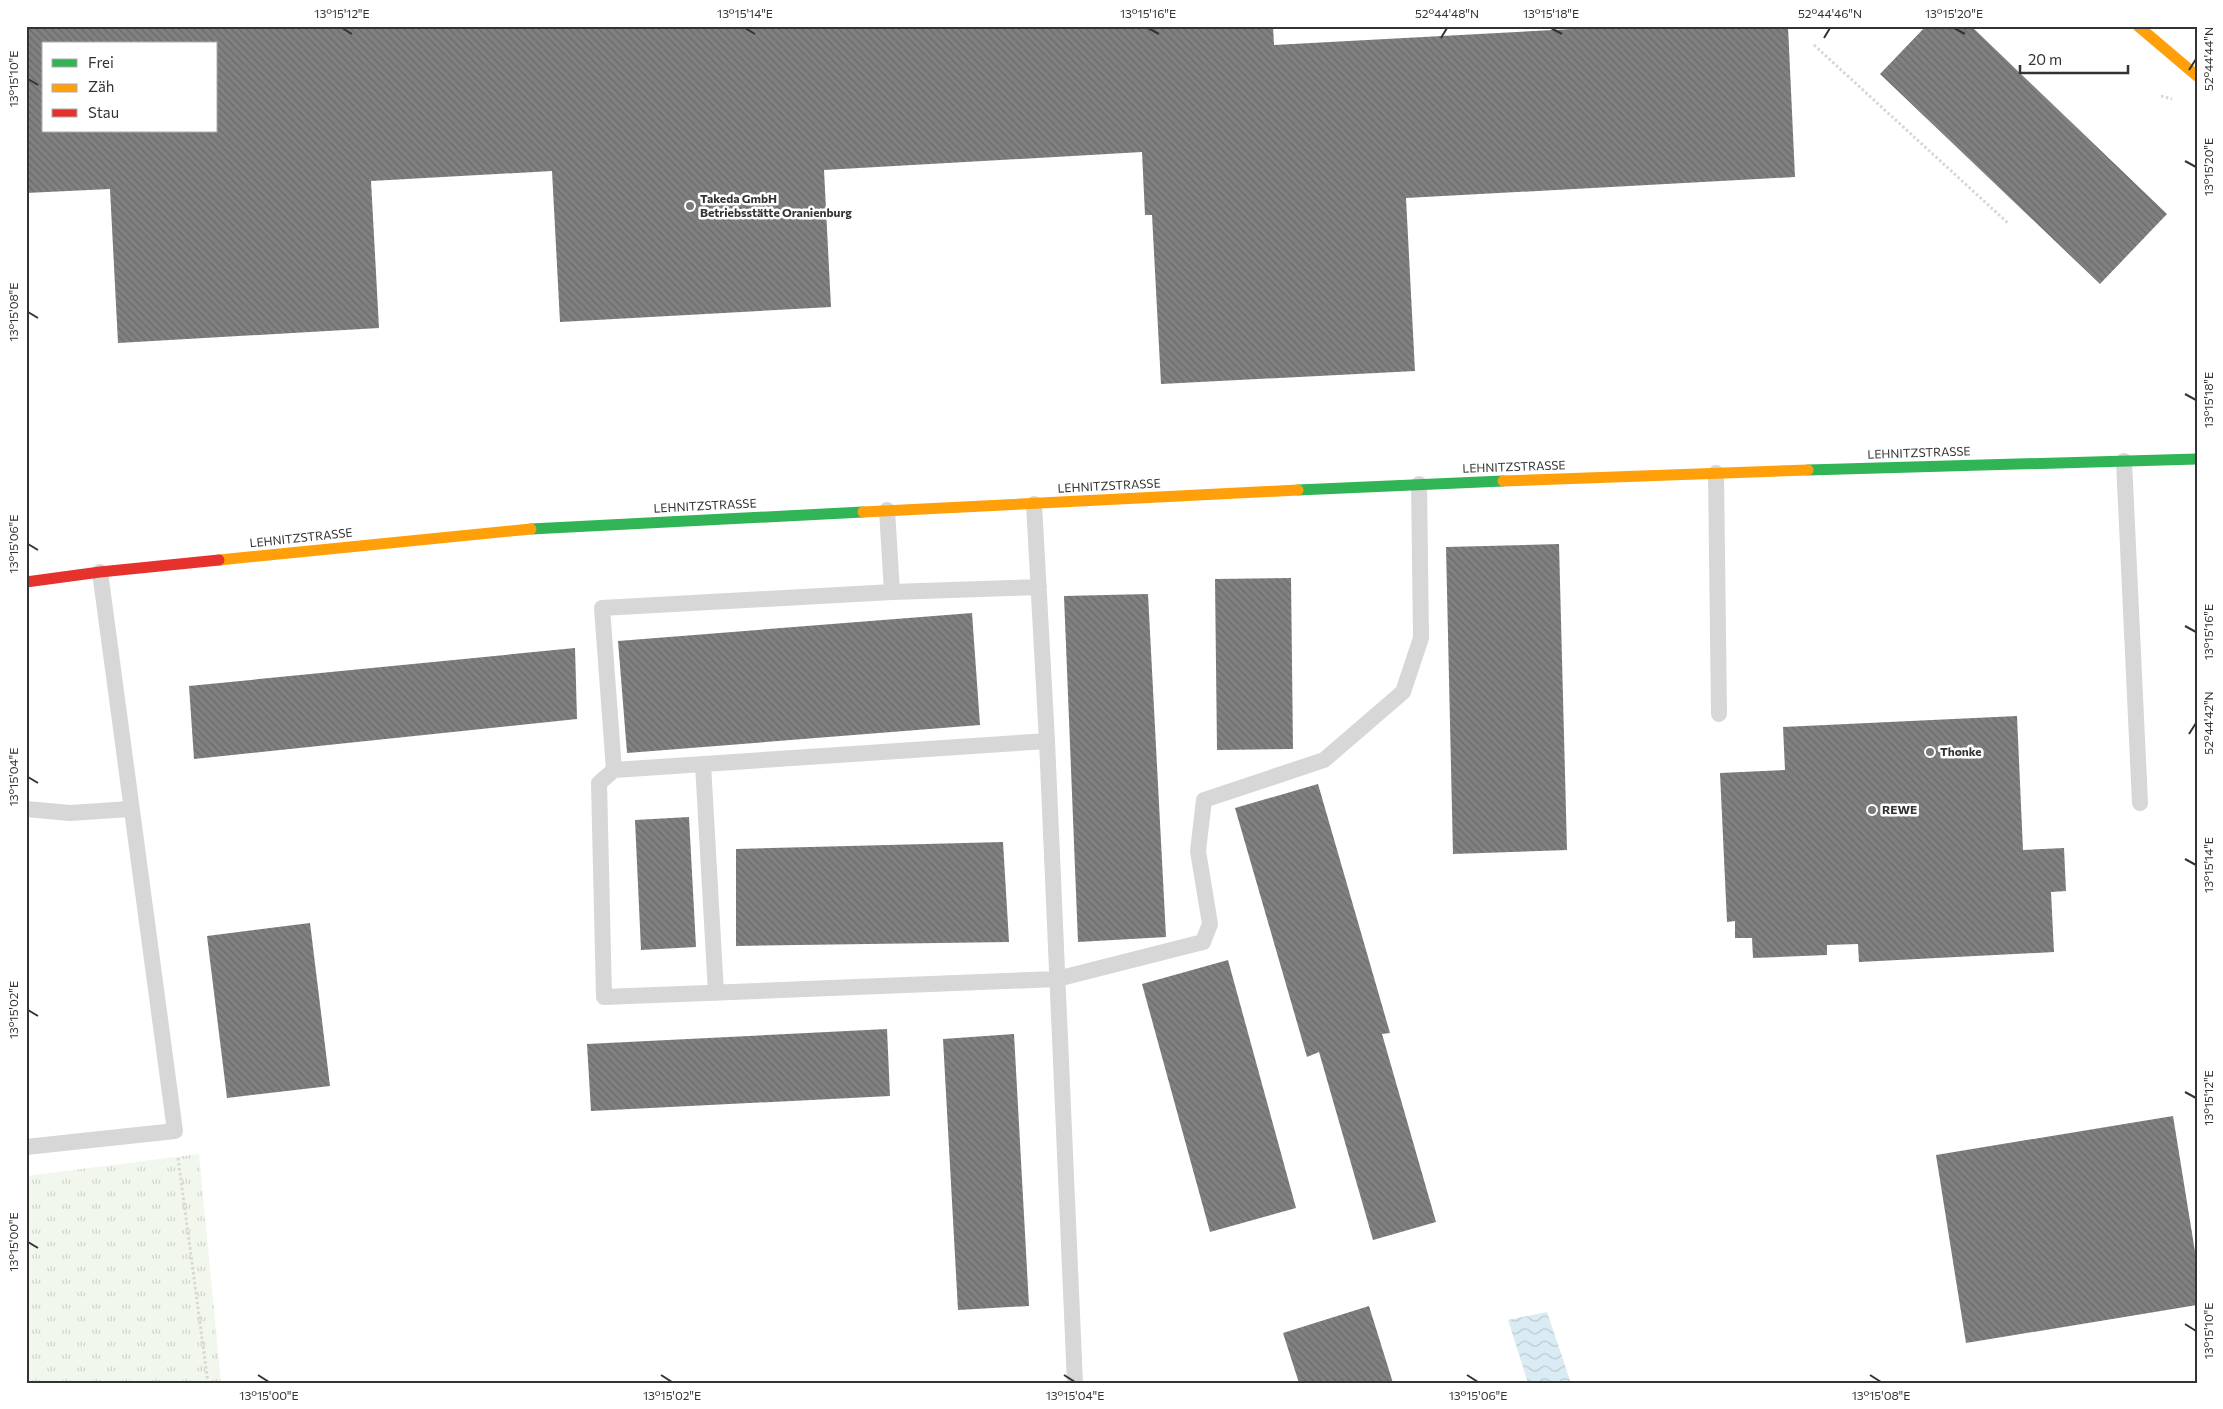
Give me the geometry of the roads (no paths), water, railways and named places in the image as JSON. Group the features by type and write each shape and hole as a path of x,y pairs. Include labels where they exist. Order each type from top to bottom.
{"main road":[{"path":"2138,26 2197,76"},
{"name":"LEHNITZSTRASSE","path":"26,582 100,572 540,528 1419,484 2197,459"}],"lane":[{"path":"2124,461 2140,803"},
{"path":"1716,473 1719,714"},
{"path":"1047,740 614,770 599,784 604,997 1057,979 1203,942 1210,924 1198,851 1204,800 1324,760 1404,692 1421,638 1419,484"},
{"path":"1034,504 1047,740 1075,1383"},
{"path":"887,510 892,592"},
{"path":"26,1147 175,1131 130,809 100,572"},
{"path":"614,770 602,608 1039,586"},
{"path":"703,764 716,993"},
{"path":"26,809 70,813 130,809"}],"water":[{"path":"1547,1312 1571,1383 1528,1383 1508,1320"}],"place":[{"name":"Takeda GmbH Betriebsstätte Oranienburg","path":"690,206"},
{"name":"Thonke","path":"1930,752"},
{"name":"REWE","path":"1872,810"}]}
